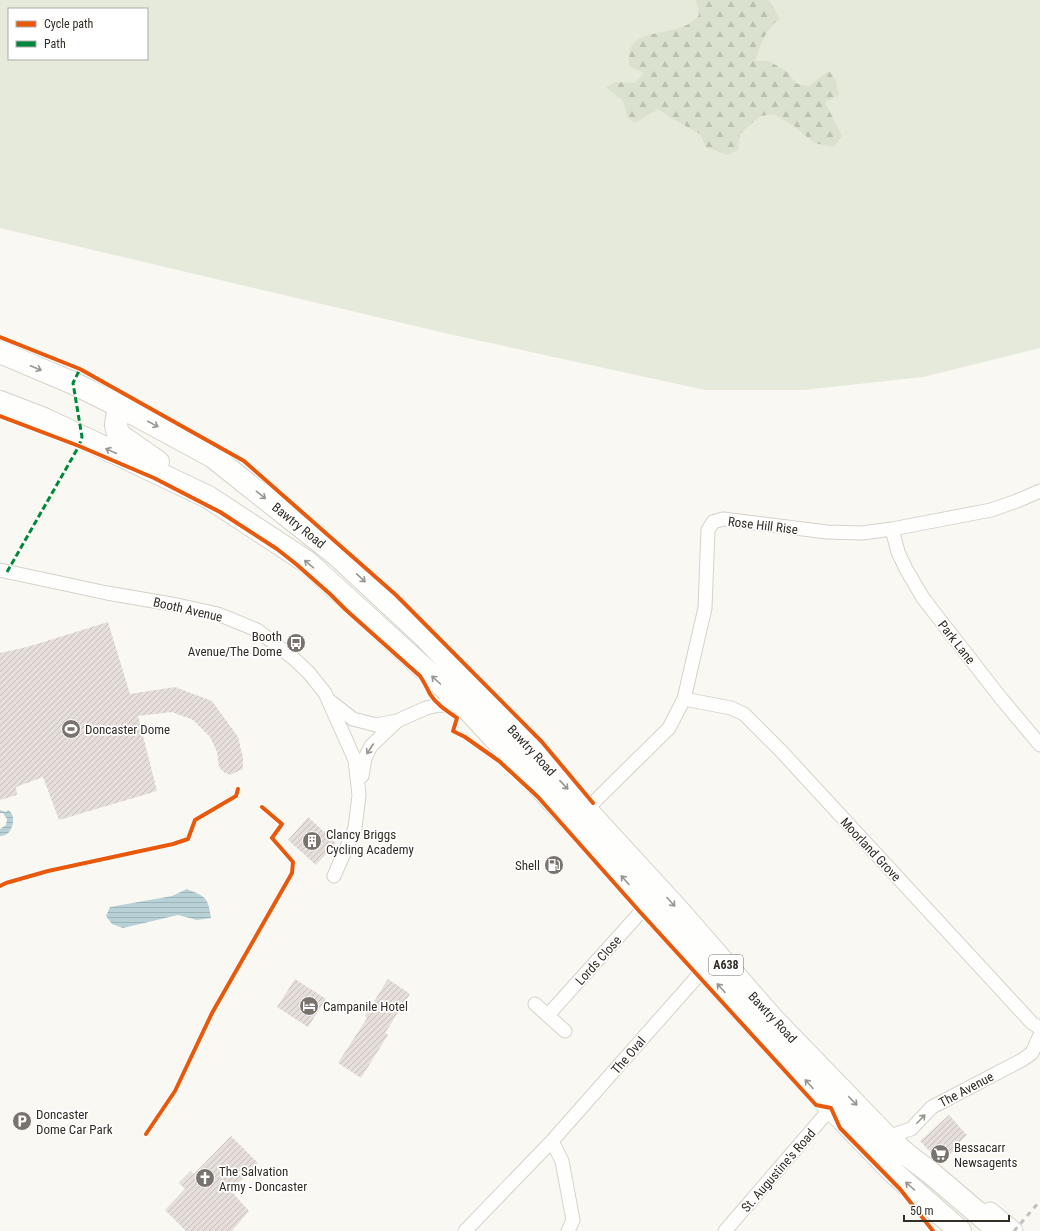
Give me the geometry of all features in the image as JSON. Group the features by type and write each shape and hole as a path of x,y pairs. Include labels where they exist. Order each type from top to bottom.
{"highway":[{"name":"Bawtry Road","path":"0,352 73,383 212,456 338,556 424,636 490,705 680,911 772,1018 887,1137 907,1155 980,1209 999,1231"},
{"name":"Bawtry Road","path":"0,402 44,420 208,497 306,562 465,706 831,1108 894,1173 960,1231"},
{"path":"123,408 117,417 116,425 118,434 208,497"}],"main road":[{"path":"980,1209 1013,1231"}],"street":[{"name":"Rose Hill Rise","path":"587,809 669,728 684,699 705,608 708,530 713,522 723,519 827,532 862,533 892,529 991,510 1040,491"},
{"name":"Park Lane","path":"892,529 901,558 923,598 1000,697 1040,745"},
{"name":"Booth Avenue","path":"0,570 218,614 257,630 277,644 309,673 325,693 355,760 359,795 355,828 334,876"},
{"path":"327,698 353,719 376,725 397,721 426,708 439,705 490,705"},
{"name":"Moorland Grove","path":"684,699 731,708 744,714 781,751 1032,1023 1040,1028"},
{"path":"359,795 365,758 371,746 397,721"},
{"name":"Lords Close","path":"548,1015 647,905"},
{"name":"The Oval","path":"465,1231 552,1141 704,969"},
{"path":"535,1004 565,1031"},
{"name":"The Avenue","path":"887,1137 911,1129 932,1107 1022,1060 1032,1053 1040,1035"},
{"name":"St. Augustine's Road","path":"724,1231 831,1108"},
{"path":"552,1141 562,1161 573,1220 568,1231"}],"shaded area":[{"path":"0,0 1040,0 1040,348 923,377 803,390 705,390 449,334 0,228"}],"green space":[{"path":"696,0 769,0 780,19 767,32 755,61 769,61 787,72 797,84 809,86 829,71 836,81 839,95 825,102 842,136 834,147 814,143 794,126 774,114 760,116 740,134 738,150 728,155 706,147 700,134 658,109 635,123 628,118 623,101 606,87 615,82 635,83 644,73 629,66 629,54 631,47 636,41 644,37 674,30 692,22 699,15"}],"water":[{"path":"0,810 6,812 8,810 11,812 13,825 9,832 0,836 0,829 6,825 7,819 3,813 0,813"},
{"path":"187,889 205,899 209,906 211,918 197,920 178,915 123,928 112,924 106,916 110,907 172,896"}],"building":[{"name":"Doncaster Dome","path":"108,622 130,694 175,687 212,701 238,737 243,758 243,769 230,775 225,773 219,767 217,752 210,737 193,720 172,712 138,716 157,791 59,820 43,777 16,787 17,795 0,800 0,653 27,647"},
{"name":"Clancy Briggs Cycling Academy","path":"308,817 336,843 316,865 288,840"},
{"path":"295,979 326,999 308,1027 277,1007"},
{"path":"388,979 410,994 385,1033 388,1035 361,1078 338,1063 367,1018 365,1016"},
{"path":"949,1115 967,1135 957,1145 958,1147 941,1163 920,1141"},
{"path":"231,1136 258,1163 231,1191 249,1211 232,1231 186,1231 165,1210 185,1189 179,1183 191,1171 194,1174"}],"railway":[{"path":"1014,1231 1040,1201"}],"marked path":[{"path":"7,572 79,446 82,437 73,383 80,369"}],"cycle path":[{"path":"0,337 80,369 244,461 396,595 542,742 593,803"},
{"path":"0,416 79,446 154,478 220,512 277,549 296,564 420,676 435,701 457,718 453,731 465,737 499,761 538,797 640,912 816,1105 831,1108 840,1128 900,1189 933,1231"},
{"path":"0,886 48,871 173,844 188,839 195,820 236,796 238,789"},
{"path":"146,1134 175,1091 212,1013 292,873 293,862 272,838 282,824 262,807"}],"place":[{"name":"Booth Avenue/The Dome","path":"296,643"},
{"name":"Doncaster Dome","path":"71,729"},
{"name":"Clancy Briggs Cycling Academy","path":"312,841"},
{"name":"Shell","path":"554,865"},
{"name":"Campanile Hotel","path":"309,1006"},
{"name":"Doncaster Dome Car Park","path":"22,1121"},
{"name":"Bessacarr Newsagents","path":"940,1154"},
{"name":"The Salvation Army - Doncaster","path":"205,1178"}]}
